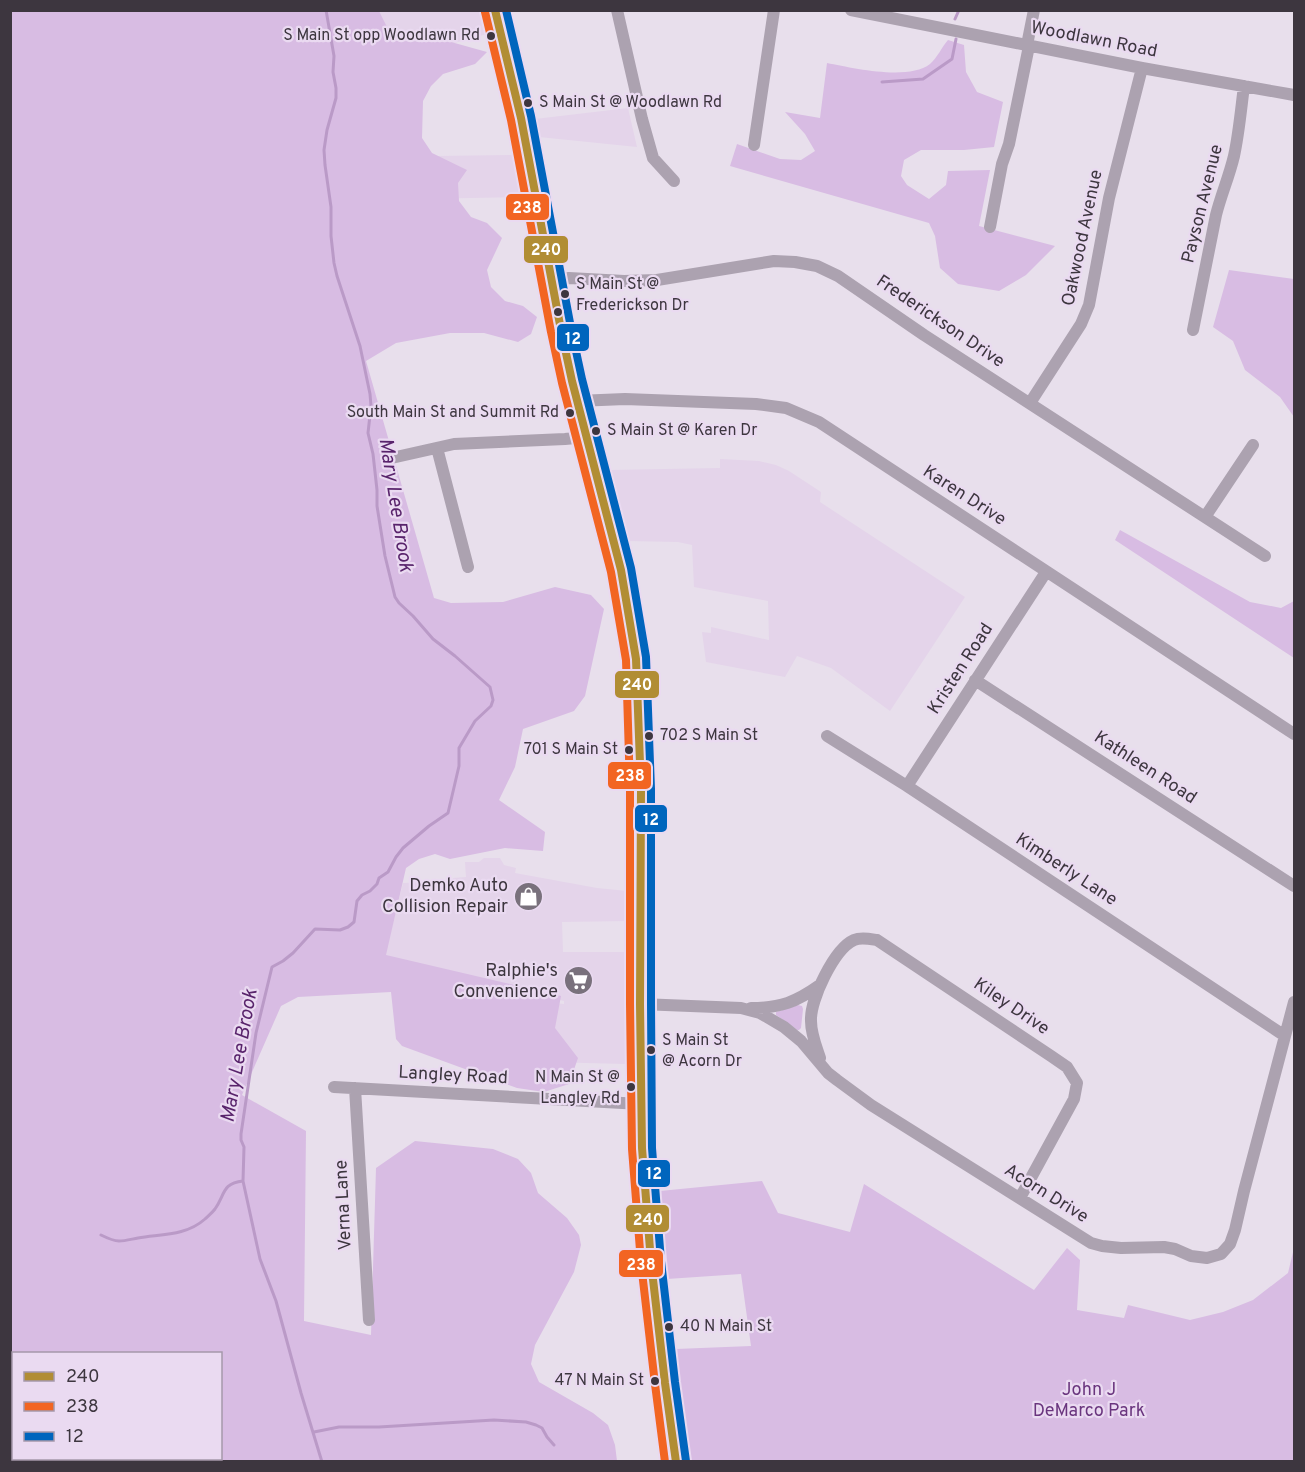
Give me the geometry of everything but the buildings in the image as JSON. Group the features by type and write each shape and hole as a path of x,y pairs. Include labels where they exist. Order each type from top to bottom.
{"main road":[{"path":"495,10 526,140 577,401 621,570 636,659 640,789 642,1148 651,1262 676,1461"}],"street":[{"path":"617,10 653,158 674,181"},
{"path":"754,145 774,10"},
{"path":"990,227 1002,164 1009,144 1034,10"},
{"name":"Woodlawn Road","path":"852,11 1142,68 1294,95"},
{"name":"Oakwood Avenue","path":"1030,403 1081,324 1089,305 1107,207 1142,68"},
{"name":"Payson Avenue","path":"1193,330 1219,202 1235,153 1244,86"},
{"name":"Frederickson Drive","path":"552,280 569,278 657,280 774,261 817,266 847,282 924,335 1265,556"},
{"name":"Karen Drive","path":"577,401 625,399 756,404 786,408 802,414 819,422 1294,734"},
{"path":"396,458 462,443 586,437"},
{"path":"1205,517 1253,445"},
{"path":"437,448 468,567"},
{"name":"Kristen Road","path":"907,786 1046,572"},
{"name":"Kathleen Road","path":"975,680 1294,886"},
{"name":"Kimberly Lane","path":"827,736 907,786 1285,1036"},
{"name":"Kiley Drive","path":"821,1063 811,1021 813,1003 820,985 840,952 854,940 864,938 877,940 1067,1067 1077,1083 1074,1099 1020,1198"},
{"name":"Kiley Drive","path":"741,1008 778,1007 801,998 820,985"},
{"name":"Acorn Drive","path":"640,1004 741,1008 760,1013 784,1027 801,1041 828,1073 871,1105 1091,1243 1121,1248 1164,1247 1191,1256 1207,1258 1221,1254 1230,1244 1235,1230 1294,1002"},
{"name":"Langley Road","path":"334,1087 641,1104"},
{"name":"Verna Lane","path":"355,1088 369,1320"}],"shaded area":[{"path":"353,11 481,11 487,34 367,67"},
{"path":"628,108 637,147 539,137 535,119"},
{"path":"515,155 523,197 365,200 362,157"},
{"path":"720,459 759,461 789,471 821,492 820,502 965,597 890,711 831,668 797,656 785,677 706,662 702,632 711,633 711,627 769,640 768,601 694,587 692,545 678,542 628,541 609,470 720,468"},
{"path":"484,858 500,858 504,865 516,868 515,873 627,891 627,921 562,922 563,952 627,952 626,1064 546,1062 542,1002 564,1004 564,1001 384,959 403,883 453,881 453,878 466,877 465,862 479,862"}],"green space":[{"path":"11,11 379,11 394,41 451,42 487,52 475,64 443,74 431,86 423,101 422,138 432,153 467,170 458,183 459,201 471,217 487,223 502,238 487,270 491,287 505,301 523,306 537,317 531,334 518,342 484,333 450,333 396,343 366,361 434,598 451,603 503,602 555,587 591,595 604,609 585,696 574,711 523,729 515,767 499,800 545,832 543,851 505,848 450,859 435,854 419,859 406,868 386,955 561,996 555,1028 578,1058 569,1084 544,1092 517,1088 402,1046 396,1039 391,992 298,997 281,1006 242,1095 306,1131 304,1321 371,1335 376,1168 415,1141 493,1149 518,1159 531,1173 538,1193 567,1218 579,1235 581,1245 574,1272 535,1345 531,1364 539,1382 593,1413 608,1425 615,1445 617,1461 11,1461"},
{"path":"948,40 964,45 966,72 977,92 1003,102 994,147 921,150 904,160 901,176 907,185 929,199 946,185 948,171 990,170 979,226 1055,246 1026,275 999,291 958,284 940,268 935,236 929,223 730,166 737,144 780,159 801,160 815,151 805,134 785,112 820,118 827,63 880,72 908,72 930,64"},
{"path":"1229,270 1294,279 1294,417 1280,397 1245,370 1233,341 1213,327"},
{"path":"1120,530 1250,602 1281,608 1294,601 1294,658 1115,540"},
{"path":"798,1005 803,1009 801,1028 797,1030 776,1015 776,1012"},
{"name":"John J DeMarco Park","path":"762,1181 778,1213 850,1232 864,1184 1034,1290 1067,1248 1080,1260 1077,1310 1124,1318 1128,1305 1190,1320 1223,1312 1253,1300 1288,1273 1294,1248 1294,1461 689,1461 676,1349 751,1346 741,1274 667,1279 660,1191"}],"waterway":[{"name":"Mary Lee Brook","path":"322,1462 276,1301 260,1259 243,1181 244,1147 241,1134 256,1033 272,967 293,953 315,929 340,930 354,922 357,901 362,895 370,891 379,878 388,872 403,848 448,813 459,766 459,748 475,721 491,706 493,700 490,687 433,639 399,603 395,597 385,556 377,506 373,454 368,433 370,394 360,346 337,276 331,236 331,207 324,150 336,98 336,88 333,72 334,56 326,10"},
{"path":"955,19 959,10"},
{"path":"882,82 923,79 952,59 956,39"},
{"path":"101,1235 121,1241 190,1229 213,1212 225,1190 231,1184 243,1181"},
{"path":"314,1432 339,1427 379,1427 494,1420 536,1425 542,1428 554,1445"}],"transit line":[{"name":"240","path":"495,10 521,118 572,381 621,570 636,659 641,789 642,1148 651,1262 676,1462"},
{"name":"12","path":"506,10 531,116 582,379 631,568 646,657 651,789 652,1148 661,1261 686,1461"},
{"name":"238","path":"485,12 511,120 562,383 611,572 626,660 630,789 632,1149 641,1263 665,1462"}],"place":[{"name":"S Main St opp Woodlawn Rd","path":"491,36"},
{"name":"S Main St @ Woodlawn Rd","path":"528,103"},
{"name":"S Main St @ Frederickson Dr","path":"565,294"},
{"name":"South Main St and Summit Rd","path":"570,413"},
{"name":"S Main St @ Karen Dr","path":"596,431"},
{"name":"702 S Main St","path":"649,736"},
{"name":"701 S Main St","path":"629,750"},
{"name":"Demko Auto Collision Repair","path":"529,896"},
{"name":"Ralphie's Convenience","path":"579,981"},
{"name":"S Main St @ Acorn Dr","path":"651,1050"},
{"name":"N Main St @ Langley Rd","path":"631,1087"},
{"name":"40 N Main St","path":"669,1327"},
{"name":"47 N Main St","path":"655,1381"}]}
